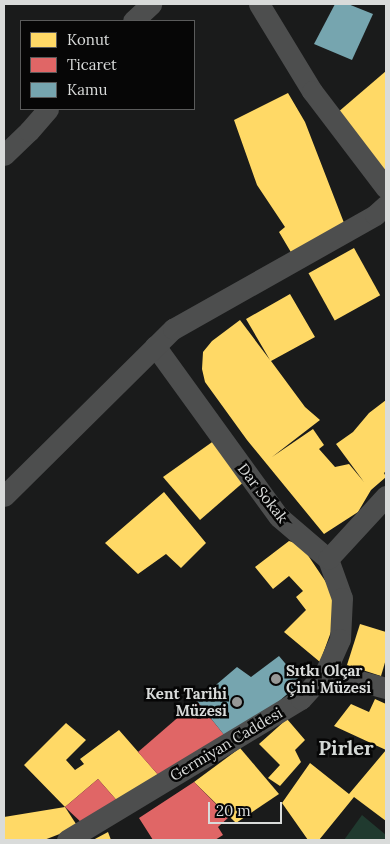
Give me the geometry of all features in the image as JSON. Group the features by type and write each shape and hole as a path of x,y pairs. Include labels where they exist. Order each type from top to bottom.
{"street":[{"path":"134,20 151,4"},
{"path":"259,4 312,91 386,188"},
{"path":"4,155 47,110"},
{"path":"4,496 173,329 375,215 386,205"},
{"name":"Dar Sokak","path":"155,346 279,517 328,559 342,598 340,639 325,672"},
{"path":"328,559 386,496"},
{"path":"325,672 386,688"},
{"name":"Germiyan Caddesi","path":"67,840 301,700 325,672"}],"green space":[{"path":"362,815 386,835 386,840 344,840"}],"building: Konut":[{"path":"386,71 386,175 337,113"},
{"path":"288,93 305,122 346,228 292,254 279,232 285,227 257,185 234,120"},
{"path":"354,248 380,295 335,320 309,273"},
{"path":"290,294 315,337 271,361 305,407 320,420 272,457 313,429 324,445 319,449 335,467 349,464 364,482 336,444 353,432 369,413 386,400 386,471 384,473 386,477 371,490 358,512 324,534 247,440 205,382 202,369 203,352 212,341 240,320 270,360 246,319"},
{"path":"215,440 246,480 200,520 163,477"},
{"path":"164,492 206,543 181,568 166,554 138,574 105,543"},
{"path":"289,541 301,545 334,594 336,618 320,662 284,632 306,610 296,597 303,591 289,576 273,589 255,567"},
{"path":"360,624 386,632 386,659 381,676 347,665"},
{"path":"375,699 386,704 386,750 334,726 351,704 369,712"},
{"path":"287,719 305,740 295,750 301,762 280,786 268,778 280,765 259,744"},
{"path":"66,723 86,740 66,760 75,770 84,764 80,759 119,730 160,777 119,803 98,779 65,807 24,765"},
{"path":"240,748 279,794 236,823 194,782"},
{"path":"386,750 386,821 354,797 319,840 308,840 282,803 310,763 349,794"},
{"path":"65,807 78,827 44,840 4,840 4,817"},
{"path":"108,832 111,840 93,840"}],"building: Ticaret":[{"path":"197,701 225,736 160,777 138,752"},
{"path":"98,779 119,803 84,825 65,807"},
{"path":"194,782 229,817 218,827 223,835 215,840 153,840 139,818"}],"building: Kamu":[{"path":"335,4 348,4 373,14 352,60 314,44"},
{"name":"Kent Tarihi Müzesi","path":"279,656 301,682 277,703 225,736 197,701 237,667 251,677"}],"place":[{"name":"Sıtkı Olçar Çini Müzesi","path":"276,679"},
{"name":"Kent Tarihi Müzesi","path":"237,702"}],"district":[{"name":"Pirler","path":"346,747"}]}
